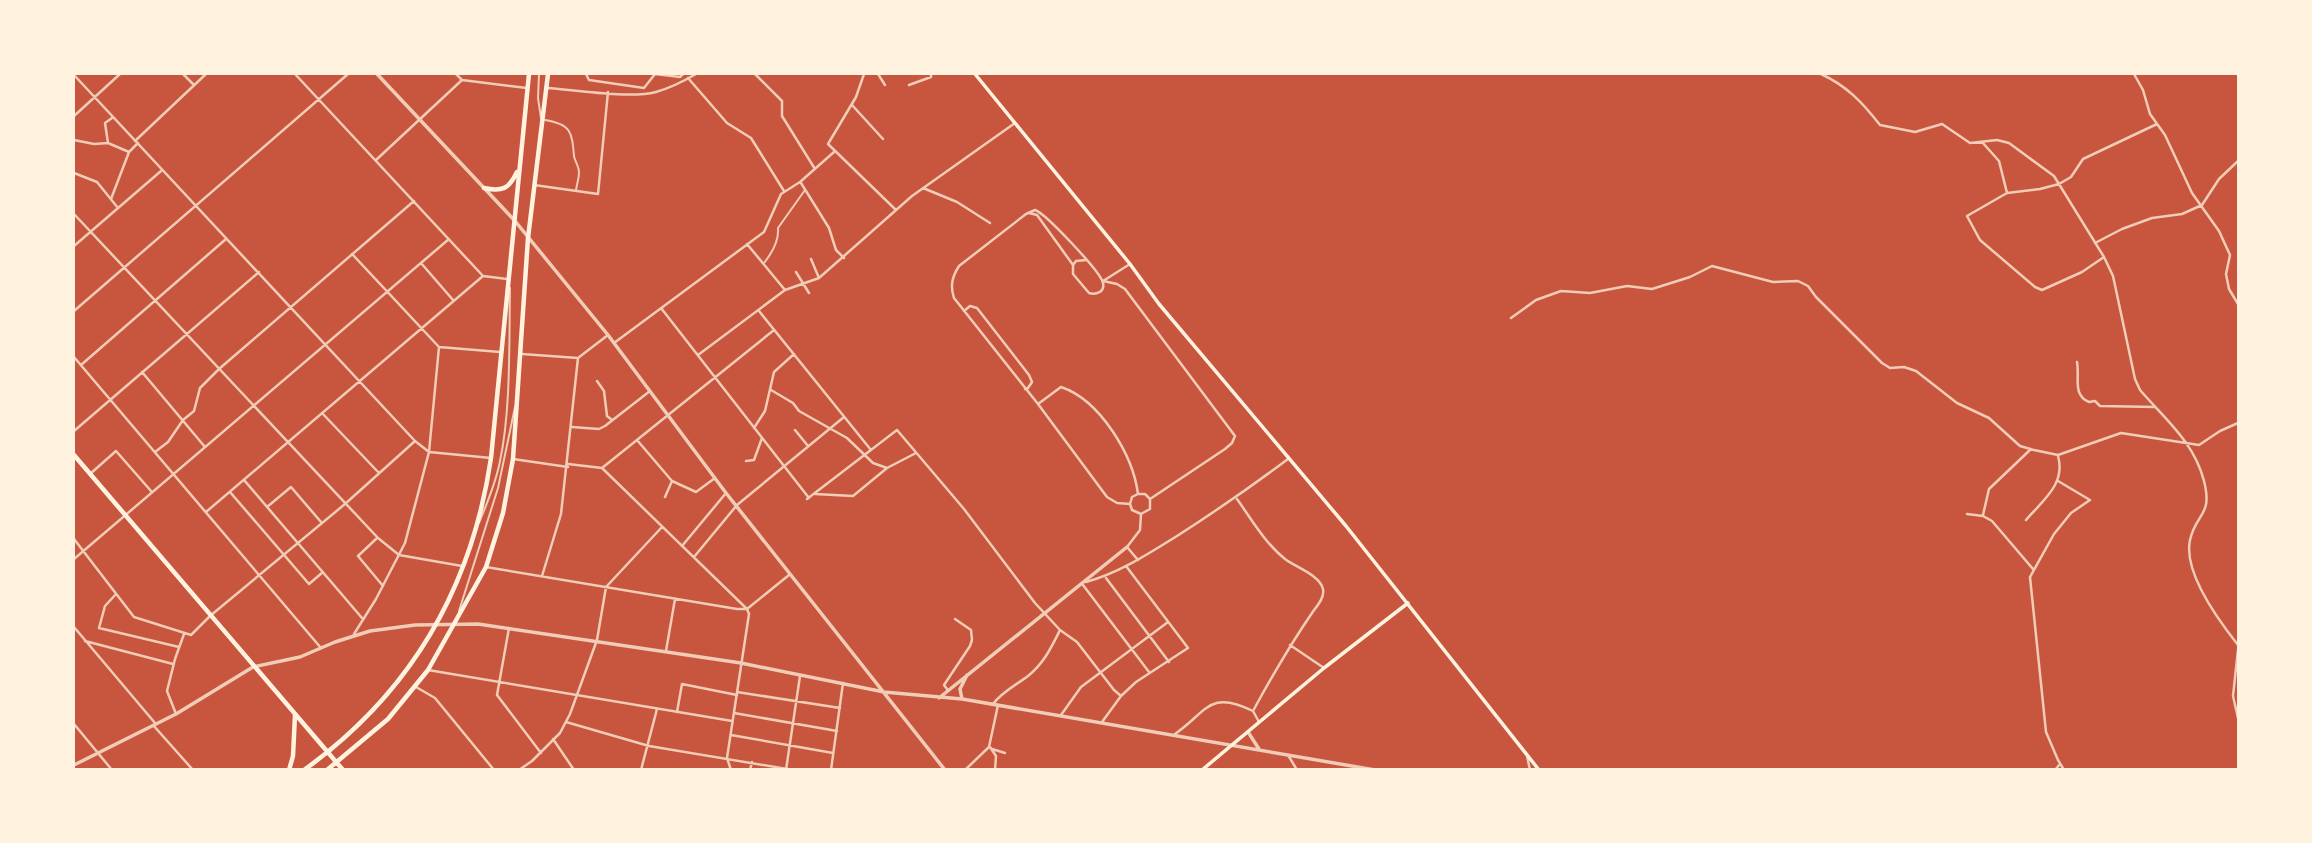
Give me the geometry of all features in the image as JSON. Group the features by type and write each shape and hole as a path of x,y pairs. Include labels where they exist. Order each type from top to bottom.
{"main road":[{"path":"307,768 387,696 410,668 437,625 464,566 491,458 529,74"},
{"path":"327,769 388,719 416,687 486,567 503,513 513,459 528,237 548,74"},
{"path":"975,74 1130,264 1159,304 1408,603 1539,769"},
{"path":"484,188 500,191 504,189 512,183 519,168"},
{"path":"74,455 343,769"},
{"path":"1202,769 1408,603"},
{"path":"289,769 293,756 295,715"}],"street":[{"path":"74,116 120,74"},
{"path":"183,74 194,85"},
{"path":"111,199 129,152 136,142 206,74"},
{"path":"295,74 483,276 510,280"},
{"path":"74,311 348,74"},
{"path":"377,74 515,221 608,335 726,494 945,769"},
{"path":"456,74 462,80 527,88"},
{"path":"376,160 462,80 463,74"},
{"path":"586,74 589,80 644,88 655,74 680,77 683,74"},
{"path":"547,88 634,94 655,92 696,74"},
{"path":"755,74 782,101 782,116 815,169"},
{"path":"864,74 852,105 828,144 896,210"},
{"path":"878,74 885,85"},
{"path":"909,85 932,77 931,74"},
{"path":"1821,74 1838,81 1857,96 1880,125 1915,132 1942,124 1970,143 1997,140 2009,143 2048,170 2059,184 2104,257 2119,300 2135,379 2155,407 2194,451 2204,482 2207,509 2190,539 2189,555 2197,580 2238,647 2233,696 2238,718"},
{"path":"2134,74 2143,90 2150,114 2165,135 2192,193 2220,231 2230,256 2226,274 2229,289 2238,304"},
{"path":"74,75 415,441 429,452 491,458"},
{"path":"688,78 727,123 751,138 785,192"},
{"path":"534,185 598,194 608,92"},
{"path":"852,105 883,139"},
{"path":"108,143 105,123 113,117"},
{"path":"698,355 785,290 819,278 923,188 1015,123"},
{"path":"2104,257 2093,266 2050,287 2042,290 2035,288 1980,240 1967,216 2007,192 2059,184 2071,177 2083,159 2157,124"},
{"path":"74,141 94,145 108,143 129,152"},
{"path":"1982,142 1999,161 2007,192"},
{"path":"614,343 764,232 781,194 800,182 834,152"},
{"path":"2095,243 2152,218 2182,214 2202,205 2219,179 2238,161"},
{"path":"74,246 163,170"},
{"path":"74,173 97,182 118,208"},
{"path":"800,182 829,228 836,250 844,258"},
{"path":"923,188 957,202 990,223"},
{"path":"155,453 194,411 200,388 219,369 414,201"},
{"path":"1130,504 1117,503 1107,497 964,311 952,291 954,274 960,266 1035,209 1044,214 1103,281 1125,289 1235,436 1225,449 1150,499"},
{"path":"74,214 378,538 399,555 464,566"},
{"path":"1026,214 1037,215 1073,265 1073,274 1089,293 1097,294 1102,290 1103,281"},
{"path":"81,365 227,238"},
{"path":"74,559 449,239"},
{"path":"747,244 785,290"},
{"path":"352,254 439,347 501,352"},
{"path":"811,259 819,278"},
{"path":"1073,265 1079,259 1086,260"},
{"path":"421,263 453,301"},
{"path":"1103,281 1130,264"},
{"path":"1511,318 1536,300 1561,291 1578,290 1590,293 1627,286 1652,289 1690,277 1712,266 1720,267 1758,280 1798,281 1808,286 1882,363 1890,368 1903,367 1916,371 1957,402 1989,418 2020,446 2058,455 2121,433 2199,445 2238,423"},
{"path":"74,431 259,272"},
{"path":"796,272 809,293"},
{"path":"206,513 483,276"},
{"path":"964,311 970,306 977,308 1029,375 1032,382 1025,389"},
{"path":"661,308 808,498 897,430 964,509 1035,603 1060,630 1077,642 1121,696"},
{"path":"759,311 871,450"},
{"path":"602,468 774,330"},
{"path":"519,354 578,358 608,335"},
{"path":"352,638 405,543 429,452 439,347"},
{"path":"754,428 765,411 774,372 793,354"},
{"path":"74,357 321,648"},
{"path":"542,576 561,514 578,358"},
{"path":"2077,362 2077,387 2082,400 2095,401 2100,406 2155,407"},
{"path":"142,372 205,447"},
{"path":"597,381 604,391 607,415 612,420"},
{"path":"1038,404 1061,387 1085,401 1104,420 1123,449 1136,480 1138,494"},
{"path":"771,390 793,403 799,411 847,438 873,463 887,468"},
{"path":"572,427 599,429 650,391"},
{"path":"322,413 379,473"},
{"path":"694,557 737,505 845,417"},
{"path":"795,430 808,446"},
{"path":"746,461 756,461 762,438"},
{"path":"637,440 672,481 696,492 715,478"},
{"path":"74,539 134,617 191,635 415,441"},
{"path":"1983,516 1989,489 2031,449"},
{"path":"90,474 116,451 151,492"},
{"path":"814,494 853,496 887,468 916,453"},
{"path":"2026,520 2059,481 2061,468 2058,455"},
{"path":"513,459 602,468 747,609 749,614 727,758 731,769"},
{"path":"1081,583 1105,576 1138,560 1237,498 1288,459"},
{"path":"244,480 363,619"},
{"path":"665,497 672,481"},
{"path":"2059,481 2090,500 2071,513 2054,534 2030,578 2046,733 2064,769"},
{"path":"267,506 290,487 322,523"},
{"path":"230,492 309,584 323,572"},
{"path":"682,546 726,494"},
{"path":"1145,494 1150,499 1150,509 1141,514 1134,513 1130,504 1132,497 1145,494"},
{"path":"1237,498 1267,540 1285,558 1316,580 1323,589 1320,602 1290,645 1253,711"},
{"path":"939,698 969,671 1127,547 1140,530 1141,514"},
{"path":"1967,514 1983,516 1992,521 2033,569"},
{"path":"519,769 541,752 566,722 597,640 606,587 662,527"},
{"path":"378,538 358,556 383,586"},
{"path":"1127,547 1138,560"},
{"path":"1102,722 1121,696 1149,672 1188,648 1125,565"},
{"path":"486,567 737,609 747,609 790,573"},
{"path":"1105,576 1169,662"},
{"path":"1081,583 1149,672"},
{"path":"116,594 106,606 99,628 179,648"},
{"path":"666,651 675,598"},
{"path":"947,689 944,685 972,640 971,630 956,618"},
{"path":"1061,715 1081,687 1168,622"},
{"path":"74,765 176,714 253,667 300,657 370,631 478,624 741,663 884,692 996,704 1375,769"},
{"path":"74,627 193,769"},
{"path":"509,627 497,695 541,752"},
{"path":"995,769 996,756 991,748 999,697 1044,660 1060,630"},
{"path":"176,714 167,691 184,634"},
{"path":"86,641 173,664"},
{"path":"1290,645 1324,668"},
{"path":"428,670 733,721"},
{"path":"962,699 960,689 969,671"},
{"path":"786,769 800,676"},
{"path":"831,769 843,682"},
{"path":"677,712 682,684 840,708"},
{"path":"416,687 435,698 494,769"},
{"path":"1175,734 1217,701 1253,711 1259,722"},
{"path":"642,769 657,709"},
{"path":"734,713 837,731"},
{"path":"566,722 649,746 793,769"},
{"path":"74,724 112,769"},
{"path":"1248,732 1259,749"},
{"path":"731,734 833,752"},
{"path":"553,739 574,769"},
{"path":"991,748 1005,753"},
{"path":"965,769 991,748"},
{"path":"1526,753 1530,769"},
{"path":"1288,755 1297,769"},
{"path":"750,769 752,762"},
{"path":"2055,769 2060,764"}],"lane":[{"path":"539,74 541,120 557,122 568,130 573,138 575,160 580,170 576,191"},
{"path":"764,264 772,253 778,228 805,190"},
{"path":"473,536 492,492 501,459 506,404 510,280"},
{"path":"454,625 494,500 516,399"}]}
